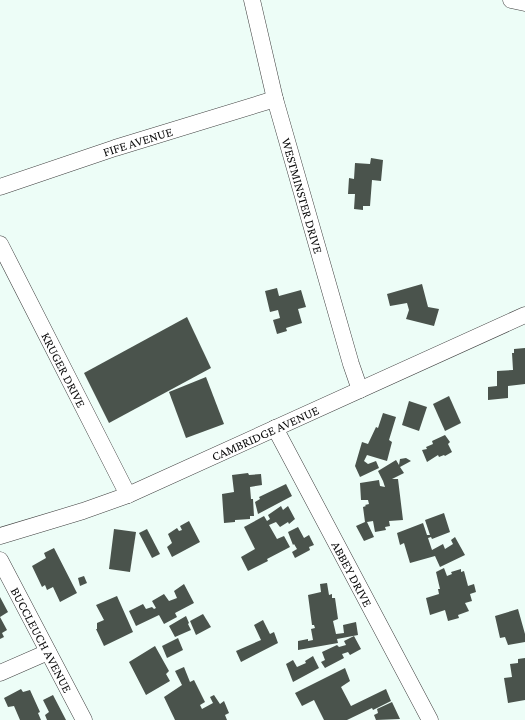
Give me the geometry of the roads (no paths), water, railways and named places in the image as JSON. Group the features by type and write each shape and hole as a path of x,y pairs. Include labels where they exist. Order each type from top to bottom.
{"street":[{"name":"WESTMINSTER DRIVE","path":"252,0 275,99 360,390"},
{"path":"511,0 525,2"},
{"name":"FIFE AVENUE","path":"0,187 115,148 275,99"},
{"name":"KRUGER DRIVE","path":"0,244 128,495"},
{"name":"CAMBRIDGE AVENUE","path":"0,536 83,511 128,495 525,315"},
{"name":"ABBEY DRIVE","path":"275,428 430,720"},
{"name":"BUCCLEUCH AVENUE","path":"0,560 84,720"},
{"path":"0,673 48,652"}]}
